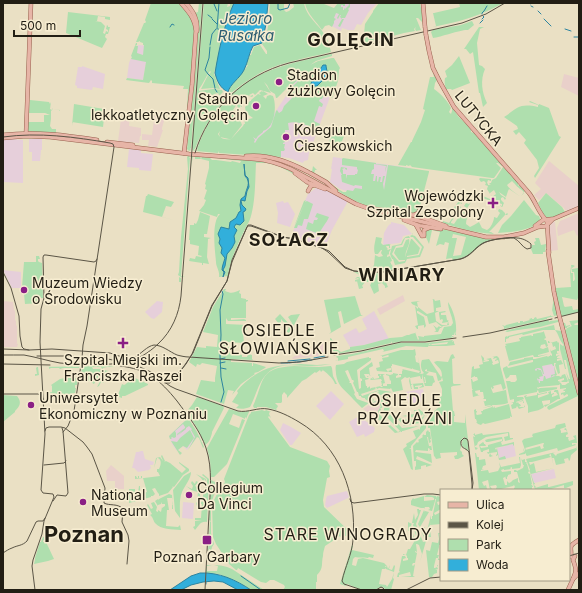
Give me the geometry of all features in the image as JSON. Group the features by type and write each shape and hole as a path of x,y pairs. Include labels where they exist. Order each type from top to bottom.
{"main road":[{"path":"26,135 31,3"},
{"path":"182,3 194,20 196,30 193,88 185,153"},
{"name":"LUTYCKA","path":"422,3 432,63 436,74 454,107 530,195 545,221"},
{"path":"3,135 68,135 115,144 185,153 255,159 278,164 325,182 336,191 356,202 372,208 483,234 511,234 579,208"},
{"path":"3,138 26,135"},
{"path":"185,153 263,156 277,159 290,163 343,197"},
{"path":"246,156 275,160 292,167 309,176 314,185 368,208 421,226 460,231"},
{"path":"308,191 311,186 314,185"},
{"path":"372,208 422,217 446,226"},
{"path":"413,215 418,213 420,210 422,217"},
{"path":"387,214 483,236 499,237 521,234 539,227 545,228"},
{"path":"545,221 549,253"},
{"path":"545,221 554,292 579,394"},
{"path":"412,223 418,227 423,236 425,229 429,227"},
{"path":"579,540 571,547 575,562 579,567"},
{"path":"568,590 576,572 576,567 573,560 574,557"},
{"path":"573,579 578,575"},
{"path":"568,590 578,575"}],"shaded area":[{"path":"339,3 377,3 368,13 361,25 357,24 354,30 342,28 341,31 330,25"},
{"path":"136,46 149,46 143,80 127,78 129,63 132,58 131,56"},
{"path":"310,61 317,70 330,97 309,153 308,160 304,161 303,163 270,154 245,152 247,144 253,137 261,133"},
{"path":"82,66 105,74 103,89 93,87 92,90 77,88 75,85 78,67"},
{"path":"564,74 579,78 579,96 561,87"},
{"path":"121,112 130,114 129,126 141,128 139,143 128,142 129,144 118,141 121,119 123,119"},
{"path":"155,112 166,114 162,128 163,130 157,147 148,146 149,140 142,140 142,134 152,135"},
{"path":"29,139 42,139 40,161 32,161 32,152 29,152"},
{"path":"3,140 23,140 23,183 3,182"},
{"path":"129,149 141,150 141,153 153,154 151,171 127,167"},
{"path":"333,157 411,168 402,195 379,202 361,198 340,189 330,182"},
{"path":"549,161 579,186 579,207 567,211 546,193 539,200 534,195 541,189 535,183"},
{"path":"316,188 337,195 348,201 324,248 292,238 292,234 308,194"},
{"path":"283,201 284,203 288,202 295,214 290,227 277,223 278,213 276,203"},
{"path":"579,213 579,234 577,236 574,230 558,236 557,228 560,221"},
{"path":"554,221 558,250 551,251 549,226 551,225 550,223"},
{"path":"391,222 404,225 412,234 403,236 401,242 399,243 383,245 384,233"},
{"path":"3,270 21,272 21,288 12,288"},
{"path":"403,295 405,301 380,315 377,309"},
{"path":"3,301 13,302 17,326 17,347 3,347"},
{"path":"157,301 163,302 162,312 154,319 145,312"},
{"path":"374,311 389,339 350,347 343,335 356,328 359,333 367,329 362,319"},
{"path":"324,341 326,342 327,351 318,355 319,357 292,358 301,352 302,353 308,349 309,350"},
{"path":"554,363 557,383 537,385 534,368"},
{"path":"423,389 425,401 409,404 405,392"},
{"path":"331,391 344,404 330,420 316,406"},
{"path":"381,397 381,406 378,411 379,415 377,418 363,409"},
{"path":"359,416 375,428 374,432 365,437 364,434 357,437 349,422"},
{"path":"187,419 197,437 187,450 183,446 177,451 169,436"},
{"path":"283,423 301,433 292,445 290,445 280,430"},
{"path":"513,444 516,456 500,460 497,448"},
{"path":"143,451 145,459 154,462 153,465 150,465 151,468 149,470 138,472 132,468 136,452"},
{"path":"111,465 124,476 124,489 115,489 115,481 107,481 106,471"},
{"path":"554,469 556,478 534,483 531,474"},
{"path":"347,491 348,498 327,508 325,505 327,496"},
{"path":"183,502 194,503 193,519 182,518"}],"green space":[{"path":"151,3 178,3 189,15 192,22 194,29 190,90 187,109 188,89 183,89 184,86 152,83 151,80 149,83 126,80 127,78 143,80 146,62 131,59 131,56 136,43 137,45 135,46 138,46 137,53 143,55 143,43 140,41 136,42 144,23 146,22 145,20"},
{"path":"199,3 202,3 191,150 189,151 187,149 198,34 195,13 198,12"},
{"path":"204,3 228,3 227,7 230,6 229,3 234,3 228,16 220,44 214,74 220,89 213,88 201,89 211,72 210,71 199,89 199,91 213,89 222,90 223,92 220,95 218,93 213,95 201,95 212,96 219,103 230,92 229,90 231,87 248,65 246,65 254,47 260,45 267,54 267,51 262,44 266,36 270,3 284,3 284,10 286,12 294,7 293,3 304,3 307,13 326,37 331,52 287,62 270,68 242,84 231,93 232,94 243,85 266,72 292,63 332,54 332,56 316,61 310,65 318,61 334,58 340,68 338,81 332,98 326,93 319,101 323,104 322,107 319,106 314,121 320,124 318,130 299,123 288,123 289,130 285,130 285,142 283,144 285,144 285,149 284,151 281,151 281,157 219,153 219,151 218,153 196,151 198,150 197,149 200,142 211,120 225,101 231,96 230,94 219,107 210,120 194,149 195,151 192,150","holes":["304,74 290,88 287,94 289,97 294,93 294,95 298,96 293,97 284,106 282,111 279,113 277,110 276,111 271,127 258,138 255,143 253,137 256,139 263,131 267,129 270,126 274,116 275,105 273,96 267,96 266,99 263,96 268,94 262,91 259,93 261,95 258,94 247,104 245,107 246,113 253,118 245,120 244,118 245,124 231,139 242,125 239,117 233,110 237,104 239,108 240,106 242,107 239,103 241,102 243,105 241,101 240,101 241,98 247,95 252,97 253,95 249,95 253,93 255,95 260,90 271,93 264,82 277,98"]},
{"path":"305,3 325,3 324,4 334,8 338,3 345,3 345,6 341,5 344,10 344,8 345,9 349,5 348,3 350,3 350,7 345,18 342,19 340,15 338,19 339,14 336,13 334,18 336,19 332,27 329,25 325,26 322,30 310,14"},
{"path":"379,3 420,3 423,18 422,22 416,18 421,30 416,31 416,27 414,29 415,31 363,44 365,24"},
{"path":"459,3 503,3 486,12 469,18 433,27 436,26 433,13 460,7"},
{"path":"68,12 110,17 110,20 105,19 105,17 98,16 97,21 95,21 101,22 105,26 103,33 105,34 106,31 108,32 106,29 107,25 110,27 108,34 106,34 105,37 107,39 102,48 66,33"},
{"path":"342,19 344,19 340,27 338,26"},
{"path":"472,21 474,25 468,30 433,38 431,32 433,30 461,25"},
{"path":"479,27 484,27 480,29 477,43 479,65 485,69 482,78 482,86 487,103 483,107 479,93 473,52 470,54 466,49 464,49"},
{"path":"459,56 470,83 452,90 446,89 445,78 447,77 445,71"},
{"path":"433,73 437,80 434,89 448,103 451,108 449,112 451,114 452,107 458,116 471,129 471,132 474,133 502,165 496,163 501,168 494,178 412,167 410,165 398,165 412,142 421,122 425,110 423,109 430,77 434,77"},
{"path":"30,100 49,102 50,104 51,102 50,109 52,110 50,126 52,129 56,129 56,134 27,130 28,120 28,122 44,122 44,115 50,115 45,113 29,113"},
{"path":"530,101 549,108 559,136 561,137 535,178 534,176 539,168 537,160 524,143 526,140 519,132 516,135 513,131 518,129 517,126 504,117 519,107 538,107 538,105 529,102"},
{"path":"74,104 105,110 103,127 72,122"},
{"path":"337,127 343,130 345,134 339,148 334,149 328,145 334,128"},
{"path":"189,155 201,156 201,159 195,159 193,156 191,167 192,156 189,157 181,276 185,276 181,277 178,275 188,169 187,157"},
{"path":"202,157 210,158 212,160 240,163 241,161 208,157 224,157 263,161 279,166 267,163 256,163 252,214 233,257 228,276 219,277 216,264 214,244 215,223 220,214 218,214 217,217 199,211 206,200 204,199 207,190 205,189 205,184 209,161 201,159"},
{"path":"343,158 387,165 385,172 386,166 374,164 374,169 372,170 371,174 374,174 373,181 375,181 377,176 378,182 379,177 381,177 380,182 382,182 383,176 385,176 383,184 384,190 388,165 429,171 419,210 415,214 372,208 345,195 316,175 343,192 346,192 347,190 353,191 355,188 362,189 362,186 354,186 342,182 342,175 340,171 341,167 347,168 347,170 345,168 342,169 343,174 346,174 346,179 347,175 357,174 358,170 357,167 342,165"},
{"path":"279,166 288,170 306,181"},
{"path":"313,166 317,170 315,170 314,174 312,172"},
{"path":"503,167 518,183 518,186 519,185 525,191 524,193 512,181 507,185 521,197 509,189 506,197 499,192 506,198 505,200 503,197 501,198 504,203 502,207 499,205 502,206 502,204 482,198 483,196 490,199 492,198 491,194 492,197 496,194 494,190 490,194 487,189 488,186 485,185 486,183 484,181 481,182 479,179 491,179 491,181 488,180 487,183 488,185 491,185 489,184 496,178"},
{"path":"546,193 562,207 565,212 552,218 547,218 545,217 546,216 544,217 538,203"},
{"path":"148,194 174,202 171,207 166,206 162,217 143,212 146,196"},
{"path":"306,200 305,202 307,201 313,204 308,219 304,219 302,226 298,225 297,228 294,228 305,203 294,227 304,201"},
{"path":"524,200 536,215 539,216 541,221 526,229 498,233 502,225"},
{"path":"459,201 462,204 460,203 458,205 459,206 456,205"},
{"path":"472,201 465,211 463,209 462,211 465,212 462,215 463,213 460,211 463,208 467,208 464,206 466,203 469,204"},
{"path":"455,206 458,208 460,206 461,207 459,210 456,208 455,210 462,215 460,216 463,216 467,209 470,208 468,211 470,212 466,224 470,227 479,222 482,228 487,230 490,228 494,217 497,218 500,213 498,211 499,209 505,213 505,215 489,232 494,234 470,231 442,223 443,221 449,223 456,213 457,214 451,222 454,224 460,215 453,210"},
{"path":"200,212 210,216 207,234 204,234 204,237 211,238 208,239 207,257 209,264 203,263 203,265 202,263 189,261 190,258 195,259 196,256 202,256 198,255 199,246 190,244 189,240 190,225 194,225 194,223 196,224"},
{"path":"317,213 329,217 319,234 306,229 308,222 313,224 314,220 317,220 318,218 315,217"},
{"path":"427,229 446,230 493,238 493,240 481,244 472,253 464,257 453,260 452,258 446,259 449,243 445,242 444,245 440,244 436,246 440,232 432,230 429,244 425,235 425,230","holes":["453,234 466,237 461,255 453,256 457,238 452,238"]},
{"path":"412,235 415,236 424,247 420,257 407,259 405,263 395,265 390,254 392,246 401,244 405,238 402,245 396,246 392,254 399,262 405,261 399,260 394,253 396,248 403,247 406,240 409,239 406,254 412,239 420,248 418,254 407,257 419,255 422,247 413,237 410,236"},
{"path":"376,237 382,238 381,243 383,245 391,245 390,248 389,246 386,246 388,250 391,249 387,257 390,256 392,261 390,262 393,270 370,271 374,265 375,255 379,257 383,256 381,253 382,250 378,254 375,254 374,248"},
{"path":"535,238 539,238 541,245 546,244 545,252 543,252 543,254 533,254 531,249 532,245 535,245"},
{"path":"36,256 39,256 40,259 38,259 38,261 42,263 43,298 40,298 40,303 25,304 24,294 22,293 24,293 25,289 27,289 22,287 24,262 36,262"},
{"path":"571,265 575,266 572,269 578,268 579,265 579,299 578,298 577,300 562,297 565,307 572,306 573,310 579,309 579,312 558,317 558,315 504,329 502,325 505,326 518,322 520,323 520,321 523,322 536,317 537,319 551,315 554,316 552,310 555,289 571,287 570,267 571,273 573,273 573,281 575,279 574,272 572,272"},
{"path":"393,271 383,273 383,279 388,287 385,288 382,283 378,284 379,291 374,294 370,285 371,282 365,282 362,286 363,288 359,289 357,281 355,281 359,279 355,279 360,275 354,272 375,273"},
{"path":"224,289 226,289 225,291 231,293 240,290 239,293 241,294 241,298 248,300 246,302 246,318 231,318 231,320 244,319 246,321 228,321 226,318 226,324 247,325 247,330 244,330 245,333 243,333 244,343 228,342 230,354 242,355 242,357 247,357 248,354 252,355 253,360 231,359 231,362 252,363 252,366 253,363 266,367 254,373 255,374 241,384 232,395 234,391 228,390 224,404 196,394 201,380 215,382 217,366 202,363 200,365 197,364 196,367 189,362 197,347 217,347 218,335 203,332 213,307"},
{"path":"355,296 361,315 363,315 344,324 341,311 338,312 341,327 329,334 331,332 324,300"},
{"path":"434,299 435,301 440,300 441,307 436,308 436,311 439,311 435,313 436,321 442,325 447,325 448,322 442,323 443,320 440,320 439,314 439,312 445,311 446,312 441,313 441,315 446,315 449,325 442,327 436,322 429,324 427,316 417,311 417,313 424,317 426,326 424,328 424,325 418,326 417,329 415,326 418,325 415,306 418,309 418,307 427,314 434,312 432,300"},
{"path":"420,301 417,302 418,307 411,302"},
{"path":"448,302 455,317 456,325 456,335 454,332 454,335 452,336 454,337 451,336 452,338 392,343 391,341 391,343 365,349 336,354 334,351 333,353 330,338 334,341 332,342 335,348 341,352 350,349 350,347 390,338 402,337 415,332 418,340 418,336 424,337 441,334 444,327 451,326 453,323"},
{"path":"280,314 290,325 292,323 288,317 291,315 300,314 289,334 286,332 289,328 281,319 279,324 275,319"},
{"path":"548,320 550,322 559,320 558,322 540,327 507,332 505,331"},
{"path":"579,320 579,322 574,324 579,325 579,380 575,376 565,330 567,329 564,329 562,323 565,323 566,326 570,325 567,328 572,326 569,322 570,321"},
{"path":"433,325 437,328 439,326 442,327 438,332 434,332 436,331"},
{"path":"554,325 555,330 543,330 509,337 505,342 505,337 507,336"},
{"path":"555,330 561,331 578,396 549,410 547,408 548,406 568,396 567,394 564,396 563,394 561,395 561,393 565,392 563,390 566,388 560,389 560,384 537,387 538,389 557,387 557,389 539,393 538,390 537,392 517,396 523,397 524,399 516,402 520,404 520,407 524,407 524,405 525,407 519,409 517,406 516,408 512,409 511,405 513,403 511,403 514,402 514,399 510,400 506,381 515,382 517,380 516,375 510,375 506,379 503,368 533,362 532,360 508,366 510,362 524,358 533,357 533,359 535,359 548,357 550,355 552,356 550,349 551,351 556,349 555,346 553,347 552,343 550,343 557,341 558,343 559,342 559,351 557,351 557,353 559,353 556,354 556,356 560,355 557,358 561,358 557,359 557,361 561,360 563,364 559,365 560,373 558,374 555,365 556,363 554,363 554,366 552,364 542,366 544,374 542,370 538,368 535,369 535,371 537,371 537,369 541,370 543,376 539,377 539,383 540,381 543,381 544,376 546,379 555,376 561,377 565,374 568,381 567,382 561,381 564,380 564,378 558,381 561,382 559,383 562,385 569,383 566,372 570,379 566,360 564,360 565,369 560,349 560,344 563,346 564,345"},
{"path":"543,331 546,338 544,339 546,340 548,346 546,347 545,344 541,345 540,348 543,349 548,347 549,352 538,356 549,354 538,357 534,357 533,355 509,361 505,346 507,345 505,344 520,341 519,338 521,337 533,336 533,334"},
{"path":"453,340 452,342 454,341 455,345 428,347 406,346 382,352 384,351 383,349 348,357 348,359 338,361 337,356 400,343 426,343","holes":["448,342 447,344 431,345 432,344"]},
{"path":"415,349 416,362 419,363 418,356 421,373 419,373 420,371 413,368 392,364 392,372 388,371 391,370 391,368 386,369 388,372 377,371 376,368 380,367 379,362 383,361 382,358 389,356 380,356 401,350"},
{"path":"453,354 455,358 452,359 453,383 461,385 451,387 453,411 455,416 454,422 465,423 465,414 469,452 462,446 463,440 461,442 460,450 464,456 458,459 455,459 454,456 457,455 457,452 440,453 441,458 436,459 434,456 430,428 428,428 428,416 439,407 439,398 442,396 442,389 439,382 443,381 442,377 441,380 438,381 436,373 427,371 427,369 425,371 429,372 426,375 433,376 435,382 432,386 425,386 424,383 422,374 424,373 421,366 422,360 429,359 441,377 440,368 434,362 448,362"},
{"path":"481,355 484,360 486,360 483,361 484,362 489,361 486,359 491,358 493,365 499,363 498,360 495,361 497,359 496,358 493,359 494,357 492,357 497,356 499,358 506,388 503,390 501,384 493,386 494,388 492,389 492,387 491,388 493,393 506,390 508,403 485,406 485,402 483,401 486,401 486,399 483,399 483,392 480,392 480,390 475,391 476,394 477,393 480,395 473,397 471,379 473,382 478,380 475,376 471,378 472,367 474,366 474,369 480,368 479,365 483,364"},
{"path":"369,357 371,360 357,370 359,389 361,388 362,381 360,378 360,371 372,362 373,366 369,368 371,375 370,376 369,374 364,374 366,378 369,379 365,380 367,388 370,386 370,389 376,387 376,389 361,394 362,396 379,390 392,392 380,395 379,393 373,397 373,395 379,392 375,392 368,397 372,401 371,396 374,400 372,402 369,400 368,401 359,396 353,383 354,381 352,380 348,370 345,371 357,399 368,403 370,402 362,408 343,389 337,379 336,365"},
{"path":"331,364 314,366 287,365 275,368 263,379 250,407 242,409 236,408 239,405 232,402 238,393 237,391 248,380 268,368 283,365"},
{"path":"106,366 117,367 107,367 103,368 103,370 101,367 92,367 93,369 101,369 101,372 94,384 82,377 82,367 49,369 49,367 38,367 39,375 35,376 35,374 37,374 37,367"},
{"path":"294,366 331,366 333,376 337,384 335,384 325,371 323,370 321,372 320,370 302,381 287,398 287,395 284,392 282,395 282,402 275,403 278,406 276,410 266,407 254,408 253,406 264,377 274,369"},
{"path":"554,366 557,375 551,377 551,375 555,374"},
{"path":"402,369 422,374 422,379 420,376 410,378 411,384 423,383 424,387 419,388 422,385 415,386 418,387 418,389 414,389 413,384 411,385 411,389 409,381 410,377 405,377 401,380 403,390 393,392 391,388 377,389 376,387 382,385 381,381 382,381 381,379 370,380 372,378 373,379 372,377 373,377 374,379 379,378 378,374 381,374 385,374 383,375 385,383 382,384 383,386 387,386 387,384 391,384 391,380 390,381 389,376 386,374 398,374 396,378 401,377 399,374 402,374"},
{"path":"103,370 109,371 106,372 105,378 103,377 102,380 104,383 101,382 97,387 104,374 101,372"},
{"path":"78,378 77,385 75,385 75,393 70,393 74,394 48,393 52,392 51,385 60,379"},
{"path":"135,378 148,385 122,396 122,398 119,397 118,395 122,384 124,385 129,380 134,380"},
{"path":"558,390 560,399 545,407 544,405 549,404 550,400 542,401 544,407 528,413 528,406 524,396 537,395 537,393 547,392 538,395 538,398 549,394 548,392 551,391 551,394 554,393 552,397 558,395 554,391"},
{"path":"391,394 389,413 402,428 419,426 395,433 376,418 378,411 381,406 375,402 373,403 375,405 372,403 370,404 375,401 380,404 382,398 380,397 384,395 385,397 382,408 380,408 380,415 389,425 398,432 400,431 383,413 387,397"},
{"path":"3,395 17,396 20,402 15,412 3,422"},
{"path":"197,397 223,406 224,408 206,446 196,426 186,412"},
{"path":"509,404 512,417 510,416 510,418 485,424 483,423 481,425 476,422 474,410 476,409 477,415 482,414 481,411 492,406 483,408 492,405 493,408 494,406 495,408"},
{"path":"229,409 240,412 249,412 246,419 246,417 245,419 233,414 229,424 239,428 242,419 245,420 227,464 214,477 211,477 210,460 207,448"},
{"path":"419,409 425,414 424,417 419,425 419,423 404,426 398,419 419,420 424,416 423,414 418,418 402,416 414,414 414,411 415,413 419,413"},
{"path":"262,410 270,412 269,414 271,418 269,416 268,417 290,447 327,461 330,466 330,477 327,478 323,500 324,507 352,535 351,538 343,535 340,536 325,546 321,568 317,575 316,590 283,590 285,587 284,585 274,580 270,580 266,583 261,582 238,568 236,570 229,564 213,537 212,504 225,482 224,479 249,415 251,412"},
{"path":"185,413 197,432 204,447 203,448 199,438 197,437 188,450 195,437 189,426 177,436 182,431 177,434 185,428 183,424 175,431 176,437 172,437 172,439 170,439 169,436 187,419 184,415"},
{"path":"423,422 426,423 426,428 411,448 409,448 411,449 413,470 411,469 403,449 407,446 406,444 416,438 413,431 420,430"},
{"path":"565,423 566,427 560,429 561,433 567,432 564,429 566,428 568,434 566,437 569,437 569,441 575,439 573,436 576,435 577,443 572,443 572,445 576,445 558,451 557,448 527,456 525,453 519,455 524,452 523,448 525,452 522,441 524,439 533,437 532,434 555,428 556,425","holes":["544,443 544,448 541,449 540,446 525,450 525,448"]},
{"path":"190,430 194,438 187,448 183,446 178,450 182,453 180,455 171,441 177,442"},
{"path":"428,430 430,432 431,442 429,443 427,437 429,446 431,446 431,444 432,450 429,451 430,449 428,448 428,451 416,450 415,452 431,454 432,463 417,456 416,459 432,465 426,467 426,465 421,466 421,469 415,470 416,461 414,461 413,446 417,442 418,443 418,440 423,437 422,436 424,434 426,435"},
{"path":"509,432 510,438 513,439 505,441 504,437 508,436 508,433 486,437 478,442 475,447 478,448 476,450 475,449 473,436 475,437 473,435 475,433 475,435 482,433 483,435"},
{"path":"502,437 503,441 501,442 502,445 514,442 513,446 513,444 495,448 496,450 497,448 499,458 505,456 506,459 499,460 498,455 496,456 497,452 488,454 487,452 489,452 489,449 481,452 479,445 483,442 486,446 480,446 481,448 488,447 488,445 502,441 502,439 488,442 485,440"},
{"path":"576,446 577,450 571,455 570,460 569,461 568,458 564,459 565,463 556,465 554,458 552,458 554,467 551,454 549,455 551,457 529,462 530,465 534,463 536,472 554,468 531,474 535,483 535,488 548,484 549,487 573,481 573,485 566,488 564,488 564,485 551,489 535,489 526,459 556,452 553,453 556,456 557,454 576,448"},
{"path":"475,453 477,457 479,457 479,460 485,459 486,465 483,466 482,469 484,469 481,471 488,470 489,473 498,471 500,467 499,462 501,467 520,463 520,457 521,465 520,468 512,469 512,467 510,468 511,469 501,470 502,472 511,471 511,474 508,475 507,479 505,476 503,478 505,485 507,485 507,481 509,483 518,478 518,482 520,483 517,472 514,472 514,470 517,471 523,468 524,465 521,458 522,460 525,459 529,471 528,473 530,474 532,489 514,489 514,485 496,489 496,485 490,486 492,489 490,489 488,480 482,482 484,486 486,485 487,489 479,489"},
{"path":"162,455 165,461 164,462 166,461 170,463 182,473 186,469 179,462 189,469 189,471 183,475 174,487 172,486 173,487 168,493 159,496 155,488 152,489 155,494 153,496 129,503 129,489 135,489 135,492 138,493 140,486 140,492 147,492 143,478 160,476 157,472 157,469 159,469 161,463 158,458 154,468 156,458 160,457 163,461"},
{"path":"191,472 189,480 181,495 180,518 175,511 173,490 184,476"},
{"path":"196,474 206,479 204,492 205,479 203,481"},
{"path":"203,474 209,479 207,522 201,523 195,530 193,527 195,526 195,521 202,521 195,520 195,518 201,518 202,504 197,504 196,506 198,492 192,490 186,486 192,489 192,481 195,484 196,481 198,482 195,486 198,490 200,484 199,492 206,492 207,479 202,475","holes":["198,496 198,498 203,498 202,502 197,502"]},
{"path":"135,476 138,478 139,476 139,478 141,478 142,476 143,478 135,479"},
{"path":"211,480 219,484 211,504 211,521 209,520"},
{"path":"169,494 172,495 172,498 167,498 169,510 167,510 166,526 178,527 180,525 181,530 167,529 160,527 155,523 150,515 152,514 147,505 148,504 151,509 153,508 151,503 154,502 157,507 156,511 158,512 158,510 161,512 162,507 165,506 165,504 162,504 161,502 158,506 155,501"},
{"path":"427,495 436,496 436,498 437,496 440,497 440,501 437,502 438,505 440,504 440,510 434,513 435,515 440,512 440,524 430,525 431,521 428,531 430,529 431,537 427,536 425,540 420,528 423,527 423,531 427,531 431,515 431,519 433,516 436,499 432,511 428,510 430,509 429,507 425,507 424,509 411,505 411,501 413,498 424,497","holes":["424,497 432,497 434,500 424,501"]},
{"path":"198,504 198,506 200,506 200,510 197,510"},
{"path":"417,509 419,509 421,510 416,524 423,542 426,541 420,562 422,554 419,545 416,544 417,552 415,552 417,553 415,563 412,565 413,566 415,564 413,576 415,577 401,577 411,576 410,572 397,577 398,573 400,572 402,556 405,556 406,558 403,559 403,561 408,560 406,555 408,549 410,549 414,542 408,531 408,522 412,524 415,541 418,539 413,525 414,523 412,523 414,513 415,520 418,515"},
{"path":"424,510 425,512 429,512 420,527 418,524"},
{"path":"211,521 211,533 214,544 211,552 209,549 208,552 210,522"},
{"path":"438,533 440,533 440,545 437,555 439,555 438,558 436,558 435,568 437,567 438,569 435,570 437,570 437,573 432,577 429,577 426,550 430,551 432,542 438,543"},
{"path":"46,536 45,541 43,540 43,542 46,542 54,559 34,564 40,542 43,537"},
{"path":"352,545 352,550 374,555 373,558 355,557 352,565 356,566 358,559 363,558 384,563 387,566 388,569 390,565 389,569 392,570 394,565 395,566 394,579 391,590 386,590 381,587 375,590 362,590 347,584 346,586 340,584","holes":["385,568 394,572 387,587 386,585 379,584 382,569"]},
{"path":"214,565 221,565 230,568 264,590 251,590 234,580 219,574 206,573 207,567 207,571 217,571 218,566"}],"water":[{"name":"Jezioro Rusałka","path":"234,3 268,3 262,43 253,46 244,70 228,92 219,84 215,73 222,37"},
{"path":"323,65 326,65 328,77 317,86 312,86 311,83"},
{"path":"244,164 245,175 248,178 249,187 245,201 241,200 242,205 246,209 243,212 244,221 240,225 236,224 234,227 237,230 234,236 235,242 227,254 223,270 225,272 223,277 224,272 222,270 222,268 225,258 221,253 222,248 219,243 220,239 218,234 221,227 229,229 230,222 236,218 241,211 240,205 241,199 245,196 248,183 245,176"},
{"path":"200,573 227,577 251,590 238,590 223,582 214,581 191,585 181,590 170,590 191,576"}],"waterway":[{"path":"217,29 219,3"},
{"path":"278,3 278,9 280,10 288,8 290,3"},
{"path":"214,4 217,11"},
{"path":"482,14 487,6"},
{"path":"538,11 541,14"},
{"path":"208,15 212,18"},
{"path":"482,19 484,17 483,16"},
{"path":"212,19 217,24"},
{"path":"544,19 551,26"},
{"path":"480,23 483,20"},
{"path":"170,27 172,24 174,25"},
{"path":"210,45 212,34 216,29"},
{"path":"218,29 224,31"},
{"path":"565,29 571,31"},
{"path":"574,37 579,37"},
{"path":"208,74 205,70 209,58 210,47"},
{"path":"208,74 213,79 215,88"},
{"path":"221,402 224,392 221,377 220,356 220,310 223,294 222,291"},
{"path":"314,358 325,356"},
{"path":"220,359 225,358"},
{"path":"288,361 310,359"},
{"path":"297,362 312,360"},
{"path":"220,363 225,362"},
{"path":"289,363 296,362"},
{"path":"281,363 288,363"},
{"path":"221,368 226,369"},
{"path":"241,576 261,590"}],"tram line":[{"path":"3,137 30,135 57,136 110,143 113,144 114,147 74,411 68,426 63,432"},
{"path":"165,382 170,382 182,369 193,353 212,306 227,281 232,260 248,225 251,225 283,237 294,239 322,248 329,251 345,267 354,271 371,272 384,272 460,259 467,256 483,243 486,242 490,241 500,239 510,238 519,238 531,244 531,248 527,249 524,247 518,241 514,238 506,238 497,239 485,242 482,244 467,256 461,259 382,272 371,273 354,271 345,268 322,248 283,237 251,226 248,226 232,262 227,281 212,305 192,354 186,364 177,375 170,383 165,383"},
{"path":"35,590 32,566 33,560 42,534 44,521 54,497 53,494 43,493 41,490 45,434 40,342 41,309 44,298 43,257 46,255 94,262 97,259"},
{"path":"3,272 11,288 19,316 22,347 29,350"},
{"path":"555,318 579,312"},
{"path":"463,337 490,333 552,319"},
{"path":"334,355 361,351 401,342 425,342 456,338"},
{"path":"93,356 120,361 135,357 149,347 157,345 177,355 188,357 279,363 300,362 328,357"},
{"path":"3,349 52,349 110,353 128,359 133,364 151,372 176,389 238,411 268,409 284,414 299,422 313,432 325,444 343,473 352,506 354,523 350,555 342,581 344,584 362,590"},
{"path":"37,356 73,356"},
{"path":"3,394 38,394 42,396 44,401"},
{"path":"45,431 46,428 49,427 65,428 83,442 92,454 105,488 104,503 116,505 123,509 122,522 129,541 127,564"},
{"path":"53,501 57,495 66,496 68,493 62,428"},
{"path":"472,489 469,452 462,447 461,444 461,441 464,438 468,441 473,483 472,489"},
{"path":"44,465 64,463 66,461"},
{"path":"350,499 351,502 354,503 424,494 440,495"},
{"path":"3,553 25,543 36,522 43,521 45,518"},
{"path":"570,556 579,553"},
{"path":"406,590 430,578 440,577"},
{"path":"376,590 381,587 385,590"}],"railway":[{"path":"3,355 24,355 64,363 109,364 127,362 150,351 163,339 171,328 177,316 181,296 203,3"},
{"path":"195,153 201,137 219,108 243,85 257,76 289,63 462,23 486,14 505,3"},
{"path":"3,364 50,365"},
{"path":"120,366 138,370 159,381 177,401 193,423 206,448 210,464 210,481 205,590"}],"place":[{"name":"Stadion żużlowy Golęcin","path":"279,82"},
{"name":"Stadion lekkoatletyczny Golęcin","path":"256,106"},
{"name":"Kolegium Cieszkowskich","path":"286,137"},
{"name":"Wojewódzki Szpital Zespolony","path":"493,203"},
{"name":"Muzeum Wiedzy o Środowisku","path":"24,290"},
{"name":"Szpital Miejski im. Franciszka Raszei","path":"123,343"},
{"name":"Uniwersytet Ekonomiczny w Poznaniu","path":"31,405"},
{"name":"Collegium Da Vinci","path":"189,495"},
{"name":"National Museum","path":"83,502"},
{"name":"Poznań Garbary","path":"207,540"}],"district":[{"name":"GOLĘCIN","path":"351,39"},
{"name":"SOŁACZ","path":"289,239"},
{"name":"WINIARY","path":"402,274"},
{"name":"OSIEDLE SŁOWIAŃSKIE","path":"279,339"},
{"name":"OSIEDLE PRZYJAŹNI","path":"405,409"},
{"name":"Poznan","path":"84,534"},
{"name":"STARE WINOGRADY","path":"348,534"}]}
